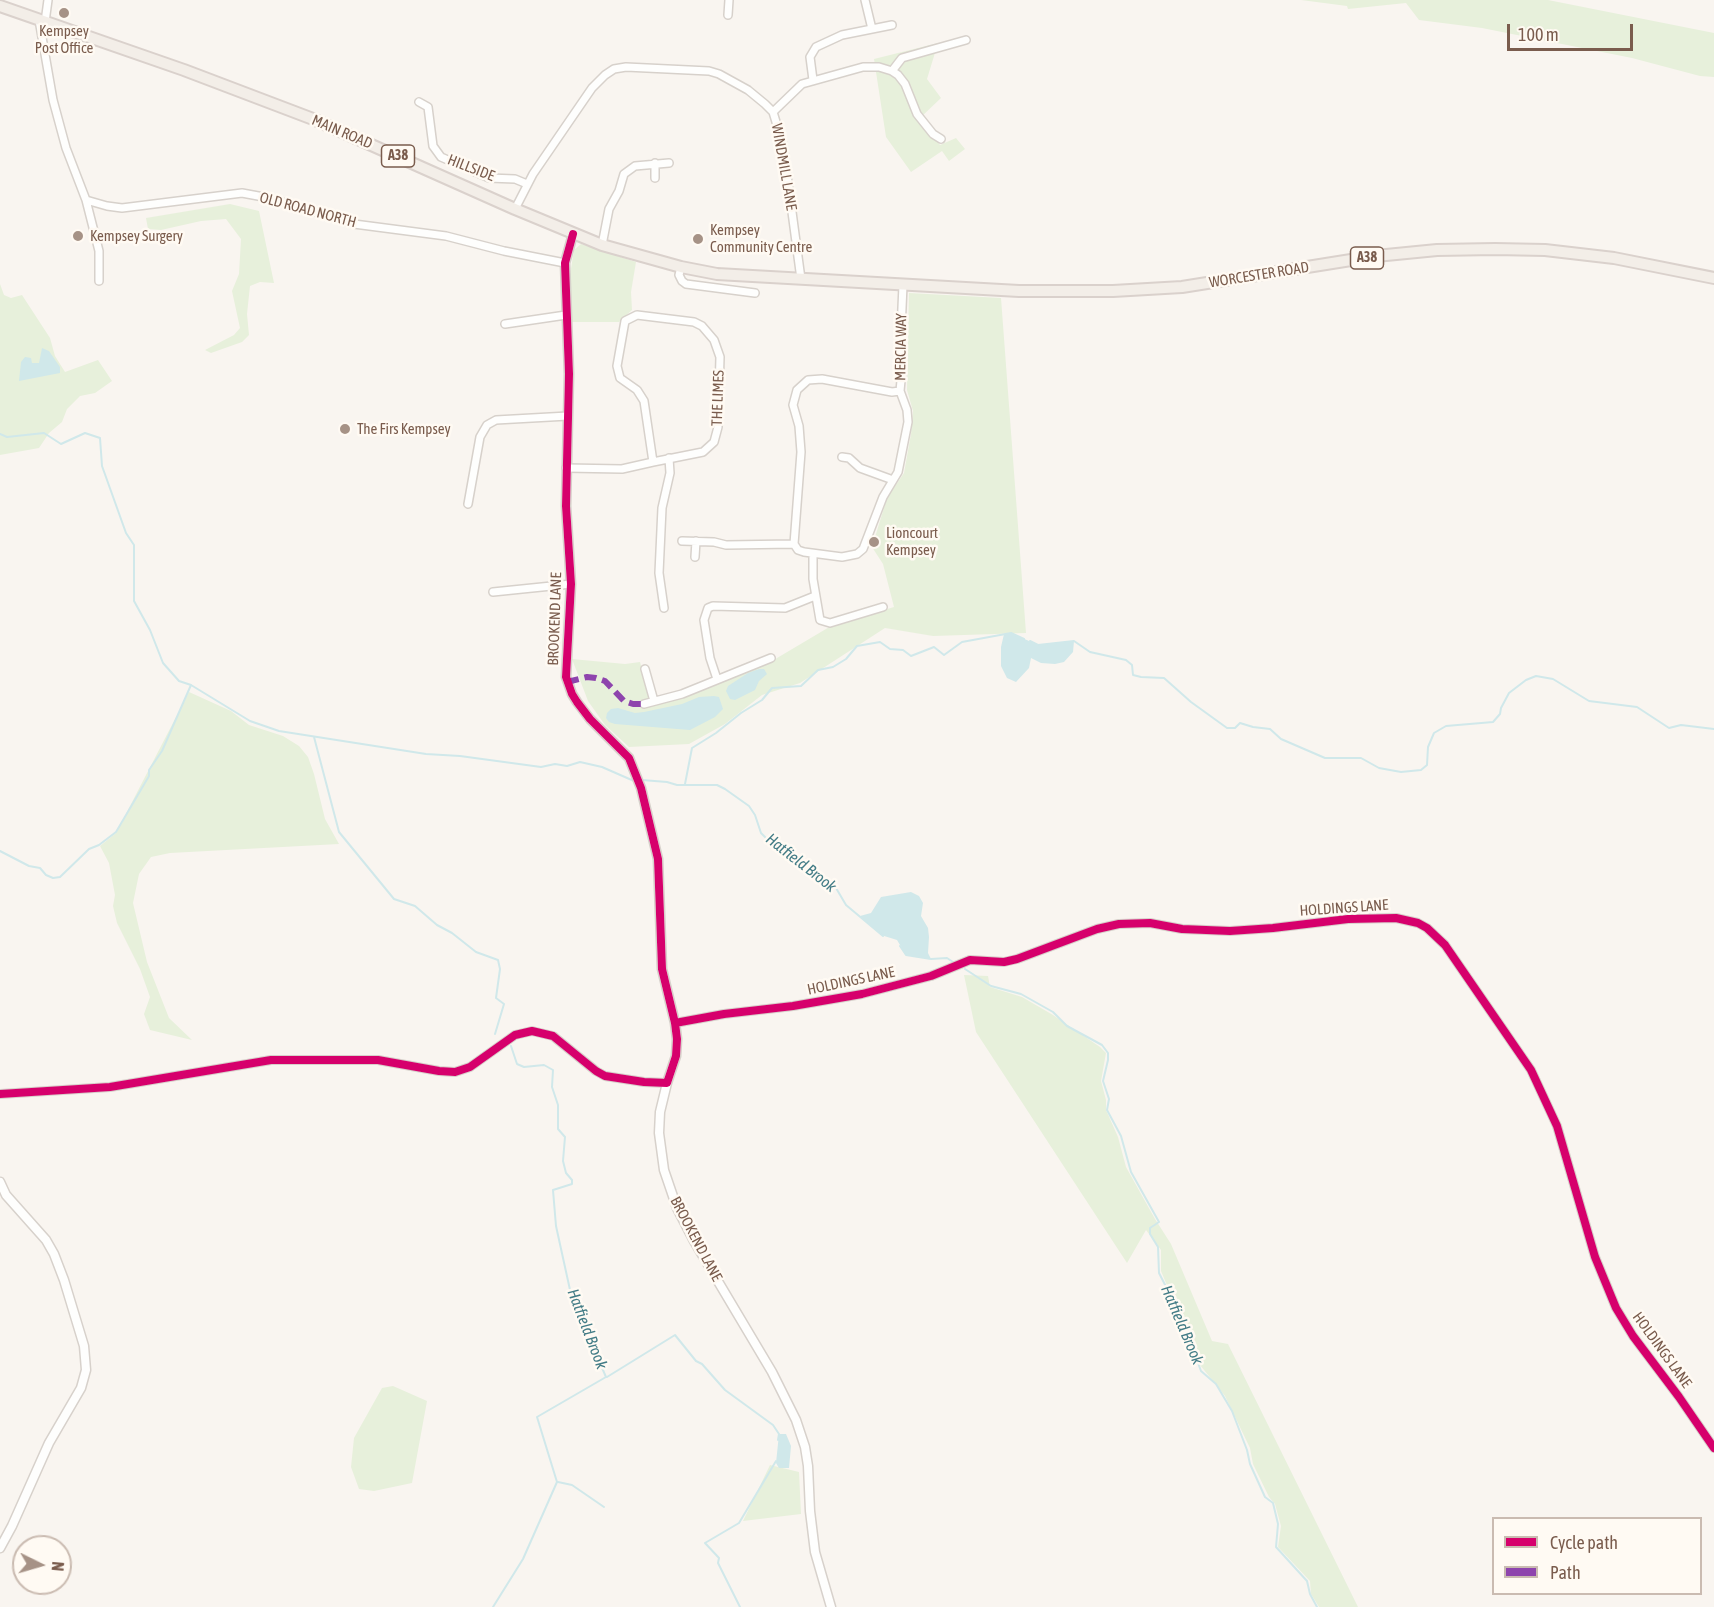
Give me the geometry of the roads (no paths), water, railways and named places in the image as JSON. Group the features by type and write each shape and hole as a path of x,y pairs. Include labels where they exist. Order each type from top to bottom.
{"main road":[{"name":"MAIN ROAD","path":"0,6 184,70 313,119 602,245 681,267 717,274 801,279"},
{"name":"WORCESTER ROAD","path":"801,279 1070,292 1182,287 1376,256 1437,250 1495,249 1545,250 1614,258 1714,278"}],"street":[{"path":"48,0 42,21 53,100 66,148 86,200 99,251 99,281"},
{"path":"728,15 729,0"},
{"path":"865,0 873,29"},
{"path":"813,80 810,57 816,47 842,35 892,25"},
{"path":"892,71 902,58 966,40"},
{"path":"773,112 802,84 870,66 892,71 905,84 917,114 933,134 941,139"},
{"name":"WINDMILL LANE","path":"514,208 527,184 592,88 604,75 614,69 641,67 709,71 748,90 773,112 783,145 801,279"},
{"name":"HILLSIDE","path":"419,102 428,107 433,146 441,157 489,178 515,179 527,184"},
{"path":"655,163 655,178"},
{"path":"602,245 609,209 619,191 624,174 635,166 669,163"},
{"name":"OLD ROAD NORTH","path":"86,200 122,208 242,193 269,198 354,224 446,236 504,251 566,263"},
{"name":"BROOKEND LANE","path":"573,234 566,263 569,374 566,468 571,584 567,682 572,694 590,719 629,758 641,788 658,859 662,969 675,1023 676,1056 660,1112 659,1133 664,1170 670,1191 694,1240 772,1372 796,1420 806,1456 815,1552 831,1607"},
{"path":"681,267 680,275 686,284 755,293"},
{"name":"MERCIA WAY","path":"682,541 714,542 726,545 794,544 798,550 813,554 849,557 863,549 883,497 898,472 908,422 908,410 900,391 903,285"},
{"path":"505,324 566,315"},
{"name":"THE LIMES","path":"566,468 622,469 703,452 714,442 718,427 720,357 714,340 702,326 694,322 637,315 625,321 617,366 620,378 637,390 644,401 654,462"},
{"path":"794,544 801,452 793,405 797,390 808,380 822,379 892,392 900,391"},
{"path":"468,504 480,437 487,425 496,420 568,416"},
{"path":"842,457 849,458 860,468 893,480"},
{"path":"664,608 659,573 662,508 670,473 669,458"},
{"path":"695,557 696,541"},
{"path":"813,554 815,596 820,620 828,624 883,607"},
{"path":"493,592 571,584"},
{"path":"717,679 710,658 704,620 708,608 725,606 785,608 815,596"},
{"path":"644,704 682,694 771,658"},
{"path":"645,669 654,701"},
{"name":"HOLDINGS LANE","path":"675,1023 862,994 931,976 970,960 1004,962 1017,959 1096,929 1119,924 1150,923 1182,929 1230,931 1348,919 1396,918 1418,922 1445,945 1527,1063 1557,1126 1595,1257 1608,1291 1633,1336 1714,1448"},
{"path":"0,1094 110,1087 271,1060 378,1060 455,1072 470,1067 515,1035 532,1031 553,1036 605,1076 667,1083"},
{"path":"0,1182 6,1195 46,1240 54,1254 84,1346 86,1370 85,1380 50,1443 0,1548"}],"water":[{"path":"42,348 49,351 60,367 60,373 19,381 21,362 25,357 31,358 32,363 39,363"},
{"path":"1011,633 1038,645 1074,641 1073,652 1064,662 1055,664 1041,663 1031,658 1029,668 1016,682 1007,678 1001,666 1004,634"},
{"path":"759,669 764,669 767,674 759,681 755,690 735,700 730,699 726,691 728,686"},
{"path":"699,697 719,697 723,709 715,717 690,730 615,724 606,718 611,709 618,708 635,713 644,712 682,704"},
{"path":"911,892 919,896 923,903 921,916 928,928 928,953 931,959 906,955 897,940 881,935 860,916 871,913 881,897"},
{"path":"779,1434 786,1434 791,1446 789,1468 779,1468 776,1463"}],"waterway":[{"name":"Hatfield Brook","path":"0,434 7,437 44,433 61,444 85,433 100,438 102,466 126,533 134,545 134,601 150,630 163,663 179,681 191,685 250,721 279,731 426,754 460,756 541,767 555,764 567,766 580,762 602,767 634,781"},
{"path":"685,784 692,748 762,700 772,688 801,686 818,670 833,667 846,659 857,646 880,642 890,649 903,650 911,656 934,647 944,655 962,642 1011,633 1024,639"},
{"path":"1030,641 1038,645 1074,641 1090,652 1126,660 1132,665 1133,675 1164,678 1191,702 1227,728 1235,728 1240,723 1270,729 1281,739 1325,758 1361,758 1379,768 1401,772 1421,770 1427,765 1428,747 1434,733 1446,726 1493,722 1500,714 1509,693 1526,680 1536,676 1553,679 1589,701 1637,707 1669,728 1681,725 1714,729"},
{"path":"0,851 29,866 40,868 46,875 53,878 60,877 89,849 99,845 116,832 149,776 149,770 162,751 191,685"},
{"name":"Hatfield Brook","path":"314,737 339,832 394,899 415,906 437,925 452,933 476,952 498,960 500,969 496,998 504,1004 495,1034"},
{"name":"Hatfield Brook","path":"642,780 677,785 717,785 725,789 749,806 755,815 761,833 766,838 786,852 795,855 804,868 814,869 828,885 836,888 846,905 883,936"},
{"name":"Hatfield Brook","path":"900,946 906,955 931,959 947,958 953,962"},
{"name":"Hatfield Brook","path":"965,969 991,986 1021,994 1053,1012 1067,1026 1102,1045 1108,1053 1103,1081 1109,1099 1107,1110 1121,1136 1131,1172 1159,1222 1150,1228 1150,1234 1158,1247 1159,1273 1179,1312 1201,1371 1216,1384 1232,1411 1250,1464 1265,1497 1273,1503 1278,1524 1276,1547 1307,1581 1310,1594 1317,1607"},
{"name":"Hatfield Brook","path":"493,1607 523,1559 557,1482 537,1417 606,1377 572,1299 556,1226 553,1190 572,1184 572,1180 566,1173 563,1161 565,1137 558,1129 558,1105 552,1087 553,1070 544,1065 524,1067 517,1064 511,1046"},
{"path":"607,1377 675,1335 696,1361 702,1364 725,1390 773,1425 779,1434 778,1440"},
{"path":"740,1607 718,1563 719,1558 705,1543 739,1523 776,1461"},
{"path":"558,1482 572,1485 604,1507"}],"place":[{"name":"Kempsey Post Office","path":"64,13"},
{"name":"Kempsey Surgery","path":"78,236"},
{"name":"Kempsey Community Centre","path":"698,239"},
{"name":"The Firs Kempsey","path":"345,429"},
{"name":"Lioncourt Kempsey","path":"874,542"}]}
